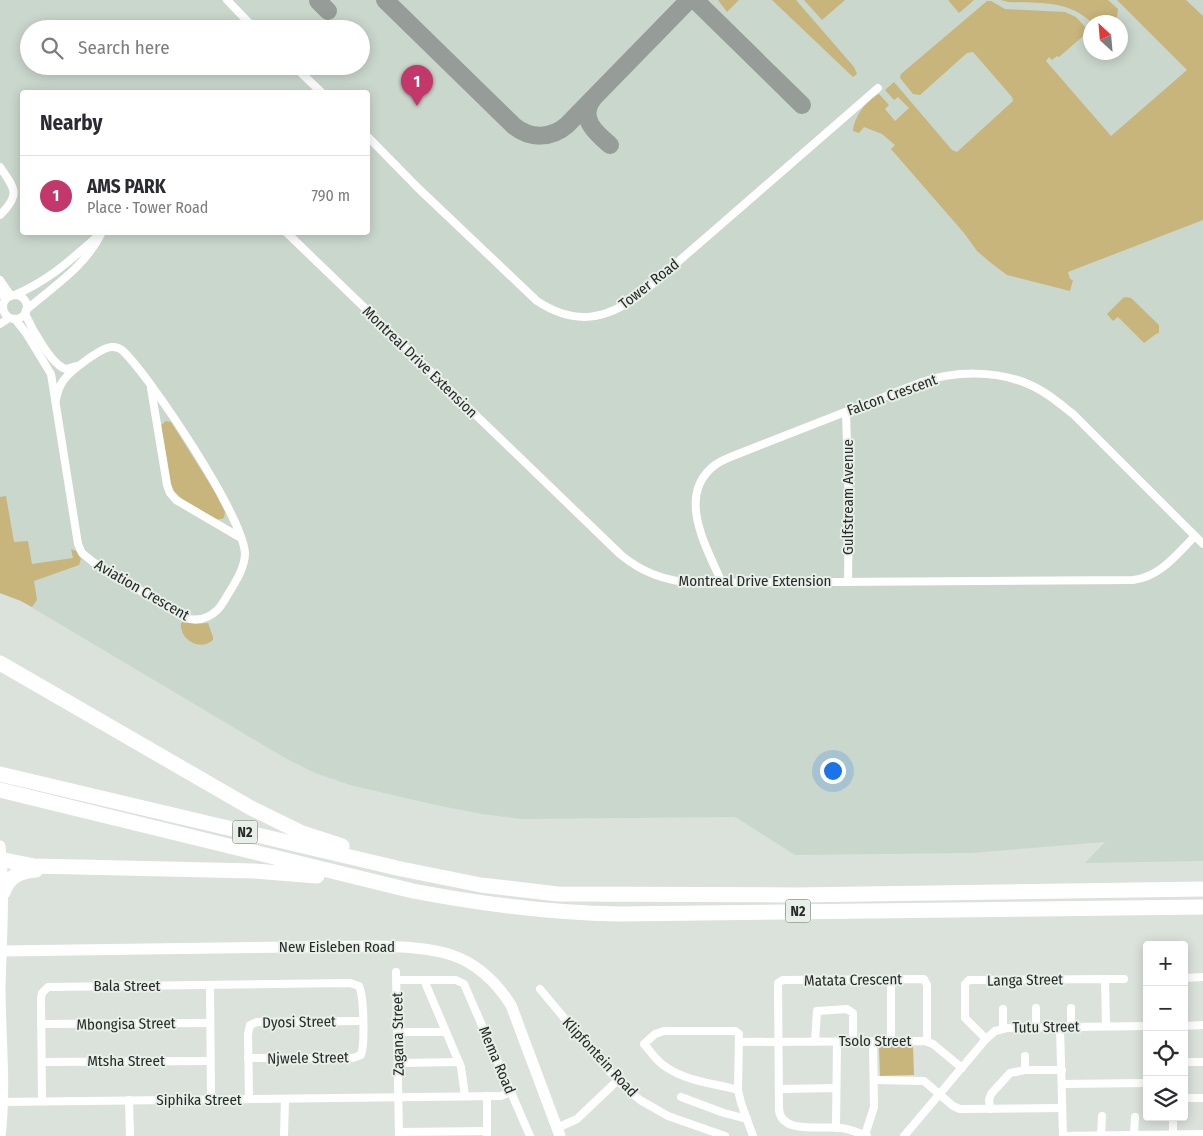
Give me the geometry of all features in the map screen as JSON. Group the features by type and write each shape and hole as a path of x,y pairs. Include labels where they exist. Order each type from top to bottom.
{"highway":[{"path":"1,664 244,805 279,823 327,842 466,875 481,885"},
{"name":"N2","path":"5,775 401,870 481,885 558,894 797,895 1203,889"},
{"name":"N2","path":"7,792 395,886 492,904 564,912 595,914 1203,907"},
{"path":"0,855 25,865 277,872 395,886"},
{"path":"3,892 7,883 18,874 28,871 52,870 60,867"}],"main road":[{"path":"0,855 3,892 0,986 0,1136"},
{"name":"New Eisleben Road","path":"1,951 378,946 446,952 468,961 478,968 494,983 511,1004 558,1132"}],"street":[{"path":"227,0 246,20"},
{"path":"303,75 319,90"},
{"name":"Tower Road","path":"370,139 418,188 537,301 555,312 579,316 603,315 619,309 640,294 878,88"},
{"path":"0,168 12,185 14,192 11,204 0,214"},
{"path":"7,300 38,284 62,267 99,235"},
{"path":"0,324 12,319 21,318 81,263 94,247 100,235"},
{"name":"Montreal Drive Extension","path":"289,235 621,555 644,571 658,577 672,581 692,583 1141,579 1155,573 1172,560 1195,536"},
{"path":"0,280 7,300 3,311 12,319"},
{"path":"0,290 7,300"},
{"path":"7,300 24,300 26,312"},
{"name":"Aviation Crescent","path":"26,312 35,332 58,366 66,369 83,364"},
{"name":"Aviation Crescent","path":"12,319 26,333 49,371 56,400 78,544 82,553 93,562 186,618 201,619 215,613 242,569 245,554 241,538 218,489 150,384 126,353 120,348 112,347 105,349 65,378 60,386 56,400"},
{"name":"Falcon Crescent","path":"722,583 696,515 695,506 696,496 705,475 713,467 723,460 922,382 948,376 989,375 1028,384 1053,398 1073,414 1203,544"},
{"name":"Aviation Crescent","path":"150,384 167,485 170,493 176,500 241,538"},
{"name":"Gulfstream Avenue","path":"846,412 849,510 848,581"},
{"name":"Zagana Street","path":"399,1134 397,976 424,980"},
{"path":"1188,978 1203,978"},
{"path":"891,979 891,1041"},
{"name":"Matata Crescent","path":"779,1042 778,985 781,981 891,979 922,979 926,982 927,1041"},
{"path":"1106,1026 1105,979 1124,979"},
{"name":"Langa Street","path":"986,1039 964,1018 965,984 967,981 1105,979"},
{"path":"424,980 461,1067 465,1096"},
{"name":"Mema Road","path":"424,980 456,980 464,984 530,1136"},
{"name":"Bala Street","path":"41,1024 41,998 44,990 54,986 210,986 350,983 357,984 361,989"},
{"path":"210,986 211,1100"},
{"name":"Njwele Street","path":"248,1058 357,1057 361,1055 363,1048 363,1020 361,989"},
{"name":"Klipfontein Road","path":"540,989 618,1080 640,1100 668,1116 725,1136"},
{"path":"1036,1008 1036,1028"},
{"path":"1071,1008 1071,1027"},
{"path":"816,1042 817,1011 847,1009 852,1011 853,1016 853,1042"},
{"path":"1003,1009 1003,1028"},
{"name":"Dyosi Street","path":"249,1099 248,1030 250,1025 257,1022 363,1020"},
{"name":"Mbongisa Street","path":"41,1024 210,1023"},
{"path":"41,1024 42,1101"},
{"path":"1188,1026 1203,1025"},
{"name":"Tutu Street","path":"904,1136 986,1039 995,1031 1003,1028 1143,1026"},
{"path":"1060,1028 1063,1136 1203,1134"},
{"path":"738,1090 676,1073 660,1062 644,1044 659,1032 736,1031 739,1034 738,1090 753,1136"},
{"path":"398,1032 446,1032"},
{"name":"Tsolo Street","path":"739,1042 927,1041 962,1068"},
{"path":"779,1042 779,1113 781,1117 788,1124 797,1127 836,1128 866,1136 874,1107 873,1042"},
{"path":"836,1128 837,1042"},
{"path":"1025,1056 1025,1070"},
{"name":"Mtsha Street","path":"42,1062 210,1060"},
{"path":"398,1063 459,1062"},
{"path":"1188,1062 1203,1062"},
{"path":"990,1109 989,1100 991,1094 1007,1075 1025,1070 1062,1070"},
{"path":"558,1132 577,1119 618,1080"},
{"path":"874,1080 921,1080 960,1109 1062,1108"},
{"path":"1062,1084 1143,1083"},
{"path":"779,1089 836,1088"},
{"name":"Siphika Street","path":"1,1102 502,1096 510,1092"},
{"path":"399,1134 487,1133 487,1096"},
{"path":"681,1097 747,1119"},
{"path":"1188,1098 1203,1098"},
{"path":"284,1136 285,1099"},
{"path":"129,1100 130,1136"},
{"path":"1101,1135 1102,1116"},
{"path":"1134,1134 1135,1117"},
{"path":"1173,1121 1173,1135"}],"shaded area":[{"path":"0,0 1203,0 1203,861 1085,863 1105,842 971,853 795,855 735,817 521,819 482,814 350,785 315,773 285,758 21,601 0,593"},
{"path":"718,0 739,0 727,12"},
{"path":"772,0 796,0 854,67 857,74 853,77"},
{"path":"804,0 845,0 822,20"},
{"path":"948,0 974,0 959,13"},
{"path":"1001,0 1108,0 1118,9 1117,15 1083,16 1063,6"},
{"path":"1117,0 1186,0 1203,16 1203,220 1068,272 1070,279 1073,280 1070,291 1007,275 977,251 964,233 891,149 895,145 882,134 864,127 859,133 853,131 859,114 874,96 879,94 889,105 885,109 895,121 909,108 898,97 894,100 885,90 894,82 952,150 957,152 1013,101 1012,97 973,52 967,53 920,95 913,94 900,78 901,74 987,1 991,1 1005,9 1065,12 1076,17 1083,25 1083,36 1059,57 1057,56 1052,60 1049,57 1046,61 1111,136 1187,70"},
{"path":"1126,297 1131,298 1159,325 1159,333 1144,343 1118,317 1113,321 1107,314"},
{"path":"166,421 171,422 215,492 225,512 224,518 217,520 182,499 172,489 161,425"},
{"path":"6,496 14,542 28,541 32,564 73,558 71,549 76,551 81,559 79,565 34,581 37,600 32,607 0,593 0,497"},
{"path":"184,621 195,624 208,623 213,640 202,645 191,642 181,629 181,623"},
{"path":"882,1045 913,1046 914,1075 880,1076 879,1048"}],"taxiway":[{"path":"385,0 514,126 527,133 540,136 554,133 567,125 689,0"},
{"path":"695,0 802,105"},
{"path":"318,1 328,11"},
{"path":"592,100 588,107 588,119 599,136 610,145"}],"place":[{"name":"AMS PARK","path":"417,106"}]}
